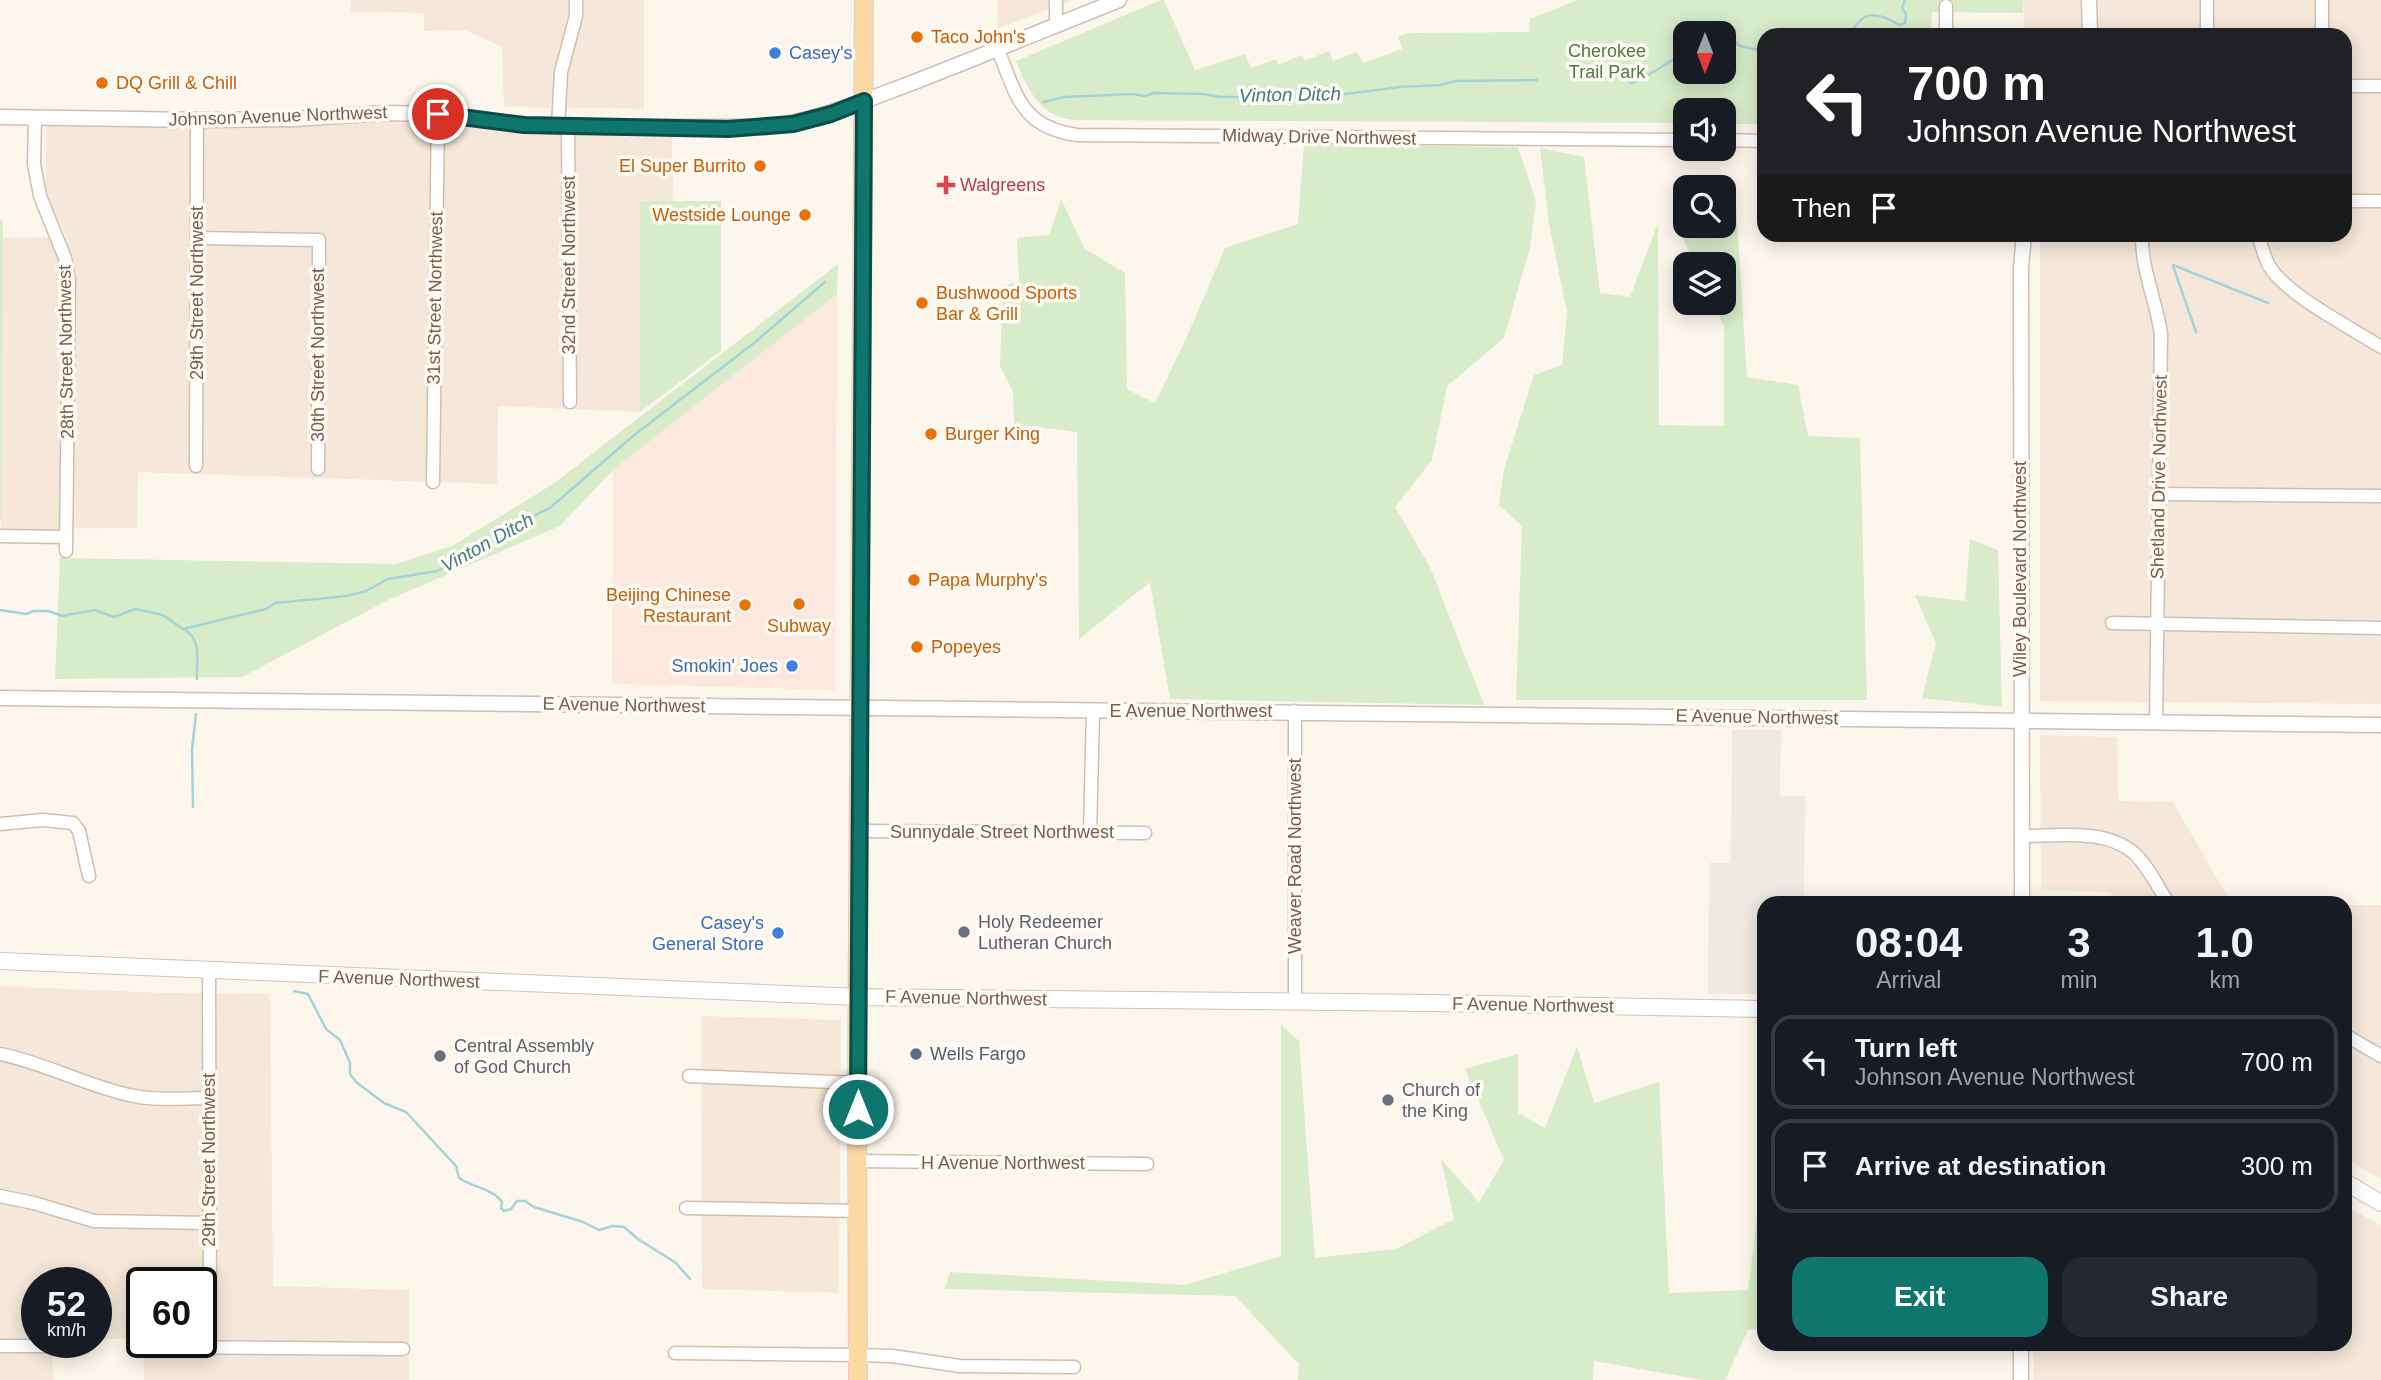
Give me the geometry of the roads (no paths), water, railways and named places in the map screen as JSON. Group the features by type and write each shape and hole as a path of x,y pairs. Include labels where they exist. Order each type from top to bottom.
{"main road":[{"path":"858,1380 857,1083 864,0"},
{"name":"F Avenue Northwest","path":"0,961 858,997 1757,1009"},
{"path":"2352,1186 2381,1203"}],"street":[{"name":"32nd Street Northwest","path":"570,402 561,72 576,16 576,0"},
{"path":"1056,0 1056,26"},
{"name":"Johnson Avenue Northwest","path":"0,117 295,119 381,113 438,114 563,127 765,128 811,120 864,101 1119,0"},
{"path":"2089,0 2090,28"},
{"path":"2207,0 2207,28"},
{"path":"2322,0 2322,28"},
{"path":"1945,28 1946,6"},
{"name":"Midway Drive Northwest","path":"998,50 1021,105 1042,124 1059,132 1077,135 1673,140"},
{"path":"2352,86 2381,86"},
{"name":"31st Street Northwest","path":"433,482 438,114"},
{"name":"28th Street Northwest","path":"36,118 34,164 40,196 65,258 69,280 66,551"},
{"name":"29th Street Northwest","path":"195,466 197,120"},
{"path":"1736,141 1757,141"},
{"path":"2352,201 2381,201"},
{"name":"30th Street Northwest","path":"198,238 318,240 318,469"},
{"name":"Wiley Boulevard Northwest","path":"2022,896 2020,721 2021,268 2023,242"},
{"name":"Shetland Drive Northwest","path":"2142,242 2144,269 2161,334 2156,723"},
{"path":"2261,242 2269,265 2280,279 2381,346"},
{"path":"2159,494 2381,496"},
{"path":"0,536 66,537"},
{"path":"2112,623 2381,628"},
{"name":"E Avenue Northwest","path":"0,698 2381,725"},
{"path":"1090,833 1093,710"},
{"name":"Weaver Road Northwest","path":"1295,711 1295,1001"},
{"path":"0,824 43,820 73,823 79,831 89,876"},
{"name":"Sunnydale Street Northwest","path":"859,831 1145,833"},
{"path":"2022,836 2097,837 2117,842 2135,854 2163,896"},
{"name":"29th Street Northwest","path":"209,971 209,1267"},
{"path":"2352,1039 2381,1056"},
{"path":"0,1054 29,1060 112,1091 136,1097 209,1098"},
{"path":"689,1076 857,1083"},
{"name":"H Avenue Northwest","path":"858,1161 1147,1164"},
{"path":"0,1196 11,1196 94,1221 209,1223"},
{"path":"686,1208 859,1211"},
{"path":"0,1346 21,1346"},
{"path":"217,1348 403,1349"},
{"path":"2021,1351 2021,1380"},
{"path":"675,1353 892,1356 960,1366 1074,1367"}],"waterway":[{"name":"Vinton Ditch","path":"1854,28 1870,15 1884,17 1899,25 1905,23 1906,14 1902,8 1905,0"},
{"name":"Vinton Ditch","path":"1736,43 1757,50"},
{"name":"Vinton Ditch","path":"1592,80 1621,75 1631,83 1673,60"},
{"name":"Vinton Ditch","path":"1043,102 1065,97 1132,94 1145,96 1154,93 1220,97 1322,97 1440,85 1455,81 1537,80"},
{"path":"2173,265 2268,303"},
{"path":"2173,266 2196,332"},
{"name":"Vinton Ditch","path":"0,610 26,614 49,611 62,616 95,610 114,617 135,609 163,615 183,629 266,609 275,603 347,596 366,591 388,579 437,571 480,550 517,524 550,508 633,436 754,343 825,282"},
{"path":"184,629 196,645 197,679"},
{"path":"193,807 192,749 196,714"},
{"path":"294,991 308,994 326,1029 340,1040 350,1063 350,1074 356,1082 384,1103 406,1112 456,1166 459,1178 493,1194 502,1202 501,1208 504,1211 511,1209 517,1201 525,1201 534,1207 583,1222 599,1230 613,1226 624,1227 676,1263 690,1279"}],"place":[{"name":"Taco John's","path":"917,37"},
{"name":"Casey's","path":"775,53"},
{"name":"DQ Grill & Chill","path":"102,83"},
{"name":"El Super Burrito","path":"760,166"},
{"name":"Walgreens","path":"946,185"},
{"name":"Westside Lounge","path":"805,215"},
{"name":"Bushwood Sports Bar & Grill","path":"922,303"},
{"name":"Burger King","path":"931,434"},
{"name":"Papa Murphy's","path":"914,580"},
{"name":"Subway","path":"799,604"},
{"name":"Beijing Chinese Restaurant","path":"745,605"},
{"name":"Popeyes","path":"917,647"},
{"name":"Smokin' Joes","path":"792,666"},
{"name":"Holy Redeemer Lutheran Church","path":"964,932"},
{"name":"Casey's General Store","path":"778,933"},
{"name":"Wells Fargo","path":"916,1054"},
{"name":"Central Assembly of God Church","path":"440,1056"},
{"name":"Church of the King","path":"1388,1100"}],"park label":[{"name":"Cherokee Trail Park","path":"1607,61"}]}
